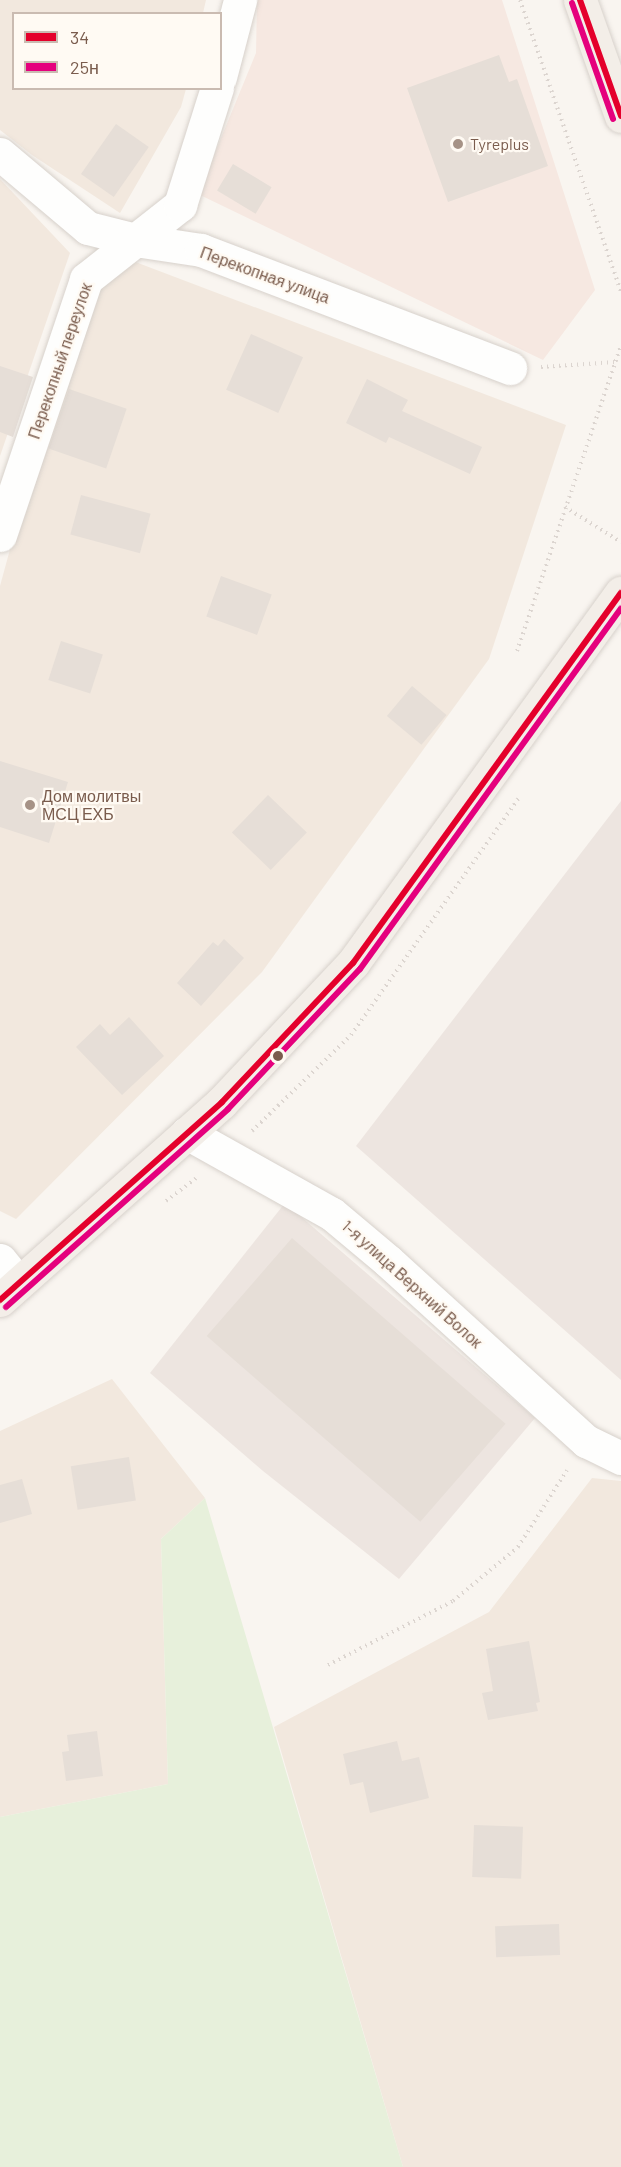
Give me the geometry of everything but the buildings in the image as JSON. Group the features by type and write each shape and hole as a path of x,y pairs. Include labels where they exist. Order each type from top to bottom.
{"main road":[{"path":"584,6 621,117"},
{"path":"6,1281 222,1102 353,963 621,593"}],"street":[{"path":"222,69 240,0"},
{"name":"Перекопный переулок","path":"0,535 86,279 180,205 216,90"},
{"name":"Перекопная улица","path":"0,154 88,228 135,240 201,249 510,368"},
{"name":"1-я улица Верхний Волок","path":"187,1133 332,1214 388,1261 586,1441 621,1458"}],"path":[{"path":"520,0 621,291"},
{"path":"517,651 621,346"},
{"path":"510,368 615,362"},
{"path":"565,507 621,542"},
{"path":"328,1665 453,1601 518,1547 586,1441"}],"shaded area":[{"path":"0,0 206,0 203,12 12,12 12,90 186,90 181,107 120,213 32,155 0,130"},
{"path":"257,0 502,0 595,290 543,360 198,194 256,53"},
{"path":"0,179 70,253 0,456"},
{"path":"117,255 566,425 489,659 262,972 16,1219 0,1211 0,586 85,275"},
{"path":"621,801 621,1380 356,1146"},
{"path":"285,1203 535,1418 399,1579 263,1471 150,1373"},
{"path":"112,1379 205,1498 161,1539 168,1784 0,1817 0,1431"},
{"path":"592,1478 621,1481 621,2167 403,2167 274,1727 489,1612"}],"green space":[{"path":"205,1498 403,2167 0,2167 0,1817 168,1784 161,1539"}],"transit line":[{"name":"34","path":"580,0 621,116"},
{"name":"25н","path":"572,3 613,119"},
{"name":"34","path":"0,1300 222,1102 353,963 621,593"},
{"name":"25н","path":"6,1307 228,1109 360,969 621,608"}],"place":[{"name":"Tyreplus","path":"458,144"},
{"name":"Дом молитвы МСЦ ЕХБ","path":"30,805"}]}
